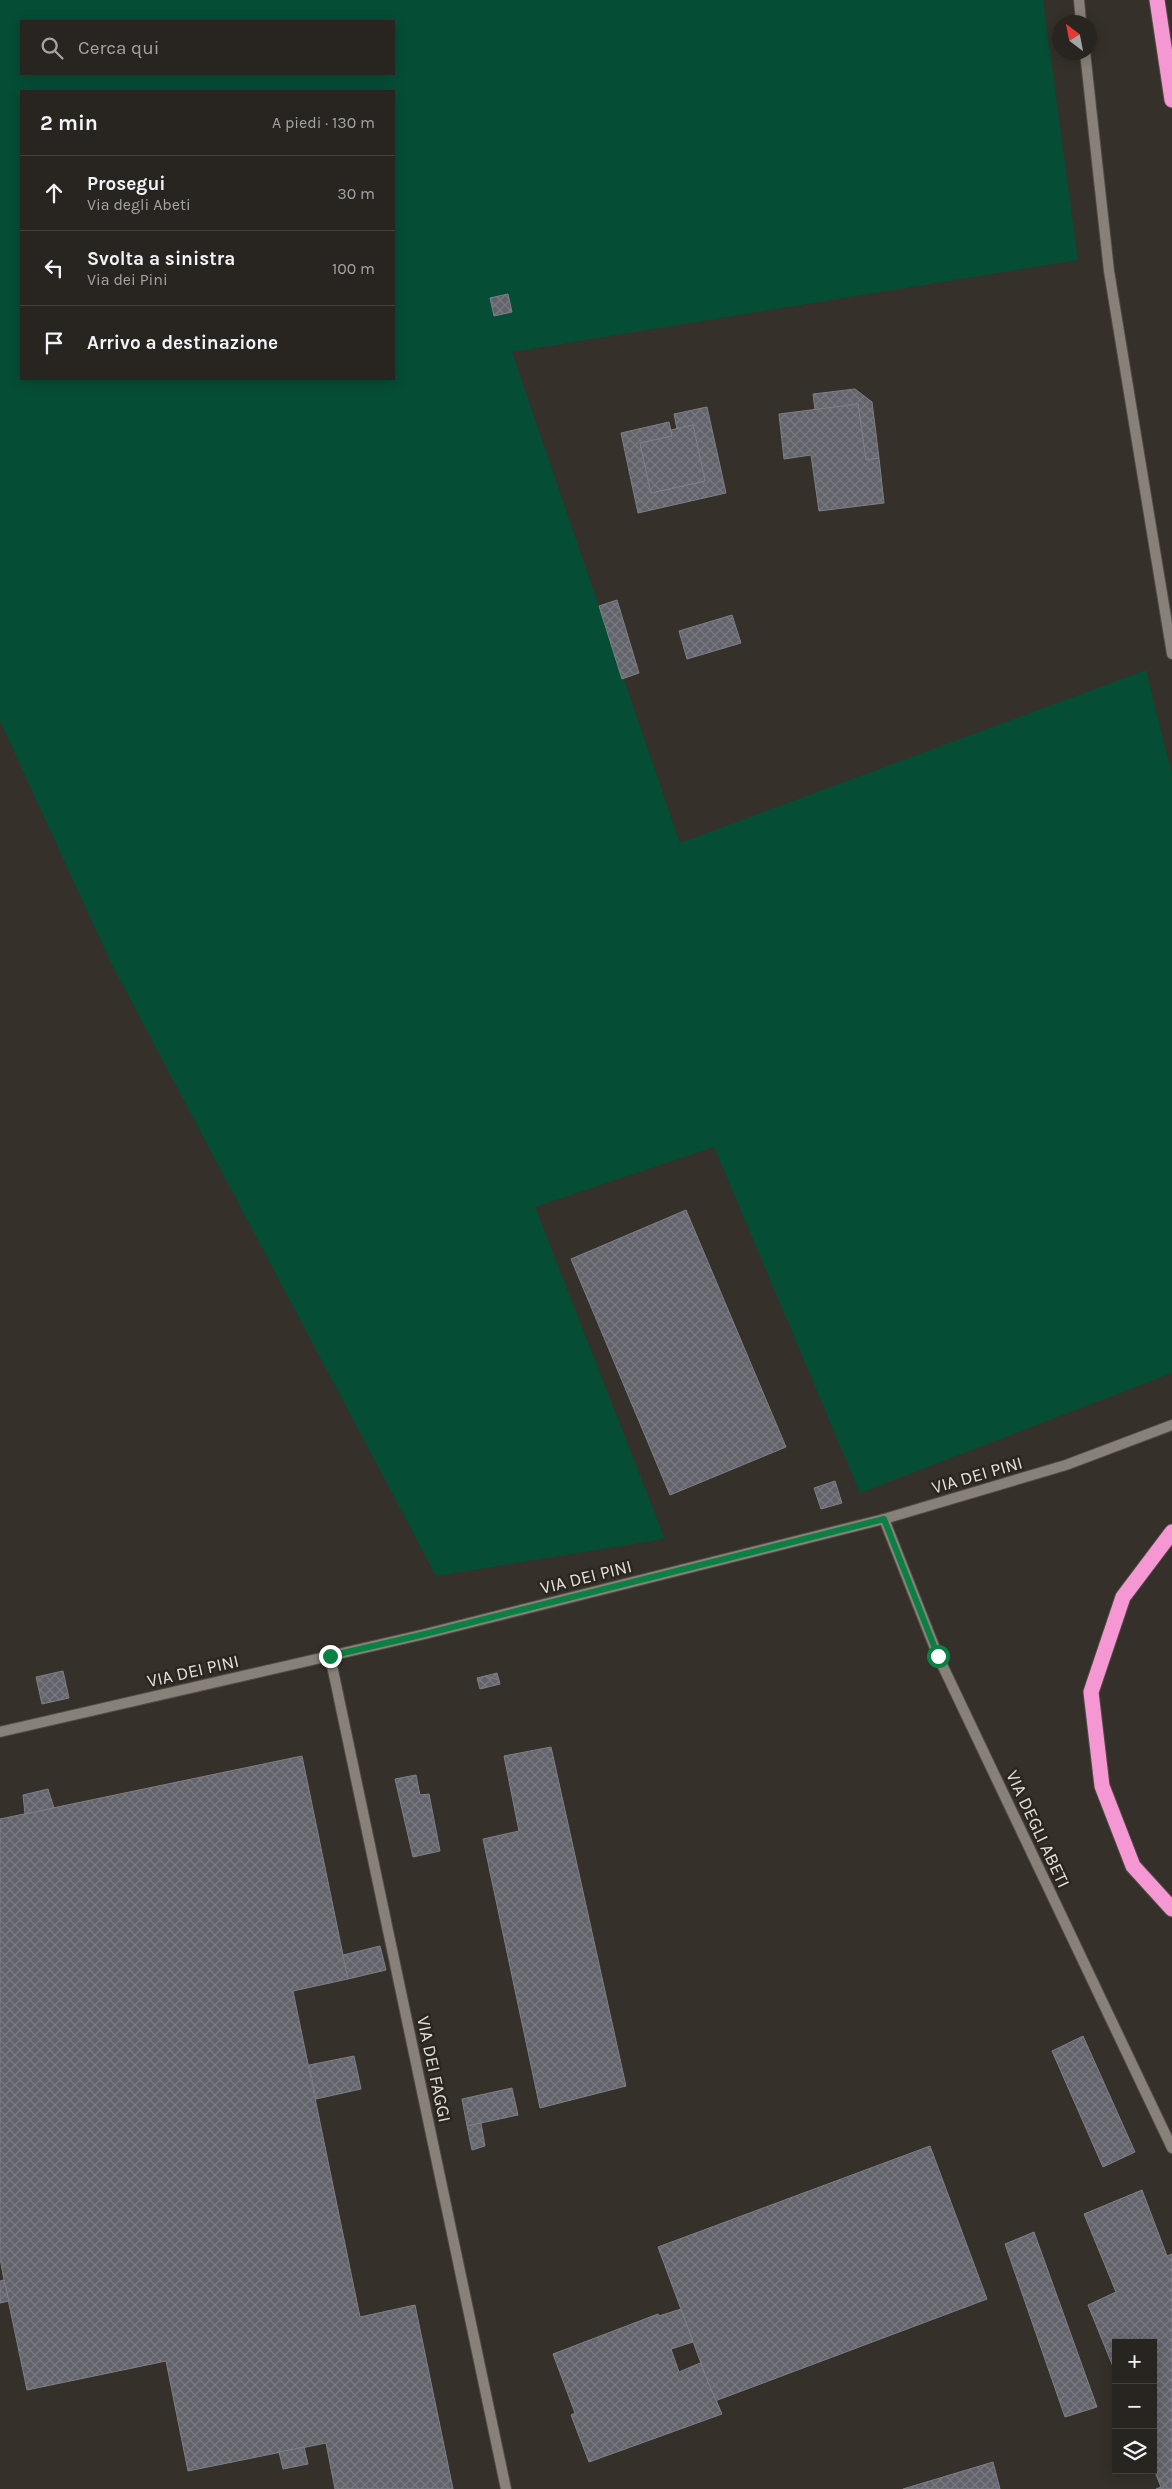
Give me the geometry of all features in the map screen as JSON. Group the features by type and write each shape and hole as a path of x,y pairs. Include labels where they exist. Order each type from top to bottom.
{"highway":[{"path":"1157,0 1172,100"},
{"path":"1172,1532 1123,1597 1091,1692 1102,1786 1133,1866 1172,1909"}],"street":[{"path":"1079,0 1080,15"},
{"path":"1086,60 1109,271 1172,654"},
{"name":"VIA DEI PINI","path":"0,1732 425,1634 884,1519 1066,1465 1172,1424"},
{"name":"VIA DEGLI ABETI","path":"884,1519 938,1656 1172,2148"},
{"name":"VIA DEI FAGGI","path":"330,1656 506,2489"}],"green space":[{"path":"0,0 1043,0 1078,260 512,352 680,843 1146,670 1172,775 1172,1373 860,1493 714,1147 535,1207 665,1539 436,1576 111,963 0,721"}],"building":[{"path":"508,294 512,312 494,316 490,298"},
{"path":"855,389 872,402 879,458 866,460 858,404 815,410 813,394"},
{"path":"858,404 866,460 879,458 884,503 819,511 811,455 784,459 779,414"},
{"path":"707,407 726,493 638,513 621,433 669,422 672,436 640,443 651,493 705,481 693,425 677,429 674,414"},
{"path":"693,425 705,481 651,493 640,443 672,436 671,430"},
{"path":"617,600 639,673 622,679 599,606"},
{"path":"732,615 741,643 687,659 679,631"},
{"path":"686,1210 786,1447 670,1495 571,1259"},
{"path":"835,1481 842,1503 821,1509 814,1488"},
{"path":"63,1671 69,1698 42,1704 36,1677"},
{"path":"497,1673 499,1680 485,1676"},
{"path":"485,1676 499,1680 500,1684 480,1689 477,1678"},
{"path":"551,1747 626,2086 540,2108 483,1839 519,1831 504,1756"},
{"path":"302,1756 348,1979 293,1991 360,2317 415,2305 453,2489 335,2489 326,2443 188,2471 166,2361 27,2390 4,2280 0,2258 0,1819"},
{"path":"416,1775 420,1795 429,1794 440,1851 413,1857 395,1779"},
{"path":"48,1789 54,1808 25,1814 23,1795"},
{"path":"380,1946 386,1970 348,1979 343,1955"},
{"path":"1083,2036 1135,2152 1103,2167 1052,2051"},
{"path":"354,2056 361,2089 316,2099 309,2065"},
{"path":"512,2088 518,2115 467,2126 462,2099"},
{"path":"481,2123 485,2146 472,2150 467,2126"},
{"path":"930,2146 987,2299 715,2401 658,2247"},
{"path":"1142,2190 1167,2256 1172,2254 1172,2489 1156,2489 1161,2487 1156,2474 1157,2339 1112,2339 1112,2364 1088,2305 1116,2292 1084,2214"},
{"path":"1034,2232 1097,2407 1065,2417 1005,2244"},
{"path":"4,2280 9,2301 0,2303 0,2281"},
{"path":"681,2309 693,2342 671,2349 679,2372 700,2363 722,2414 589,2462 571,2415 575,2413 553,2354 658,2314 659,2316"},
{"path":"304,2447 308,2464 283,2469 279,2452"},
{"path":"993,2462 1000,2489 903,2489"}],"route":[{"path":"330,1656 884,1519 938,1656"}]}
